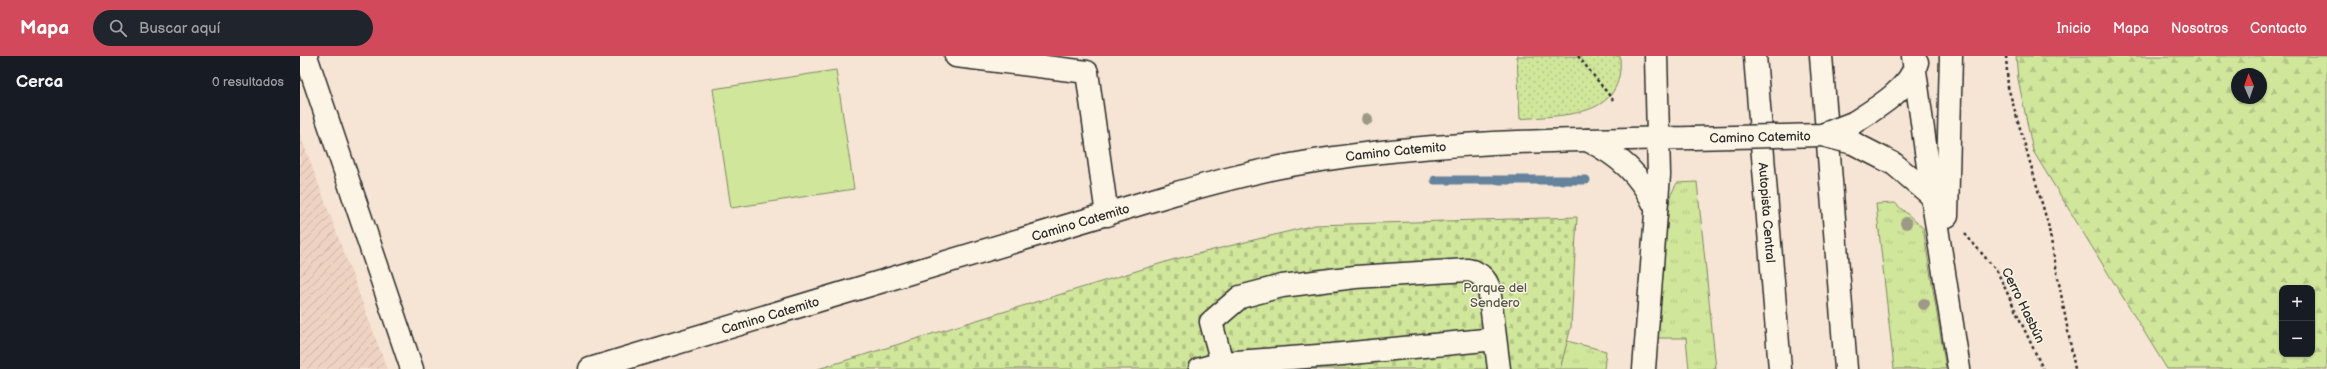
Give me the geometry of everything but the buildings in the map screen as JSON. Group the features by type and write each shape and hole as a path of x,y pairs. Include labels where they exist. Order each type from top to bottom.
{"main road":[{"path":"306,56 412,369"},
{"path":"956,56 1087,72 1107,215"},
{"path":"1644,369 1659,175 1660,138 1656,56"},
{"name":"Autopista Central","path":"1755,56 1780,369"},
{"path":"1821,56 1846,369"},
{"path":"1949,304 1947,139 1951,56"},
{"path":"1853,133 1883,103 1916,61"},
{"path":"1916,61 1932,196 1959,369"},
{"name":"Camino Catemito","path":"590,369 1237,176 1289,165 1344,156 1458,144 1584,139 1692,138 1853,133 1894,164 1932,196"},
{"path":"1584,139 1616,156 1629,167 1643,184 1656,208"},
{"path":"1222,363 1211,322 1240,297 1282,286 1355,277 1474,271 1485,278 1489,288 1499,369"},
{"path":"1200,369 1222,363 1333,362 1495,338"}],"path":[{"path":"1578,56 1613,100"},
{"path":"2006,56 2008,87 2048,224 2075,369"},
{"name":"Cerro Hasbún","path":"1947,221 1965,234 1997,271 2043,369"}],"shaded area":[{"path":"300,134 387,369 300,369"}],"green space":[{"path":"1517,56 1620,56 1619,77 1613,92 1603,102 1589,109 1556,116 1520,119"},
{"path":"2016,56 2327,56 2327,369 2167,369 2033,151 2018,79"},
{"path":"836,70 854,189 731,208 713,89"},
{"path":"1697,182 1716,369 1689,369 1686,338 1654,338 1670,196 1677,183"},
{"path":"1895,203 1923,228 1946,369 1894,369 1876,204"},
{"name":"Parque del Sendero","path":"1577,217 1571,327 1560,369 818,369 1172,260 1315,225"},
{"path":"1567,341 1606,351 1604,369 1560,369"}],"waterway":[{"path":"1435,180 1586,180"}]}
